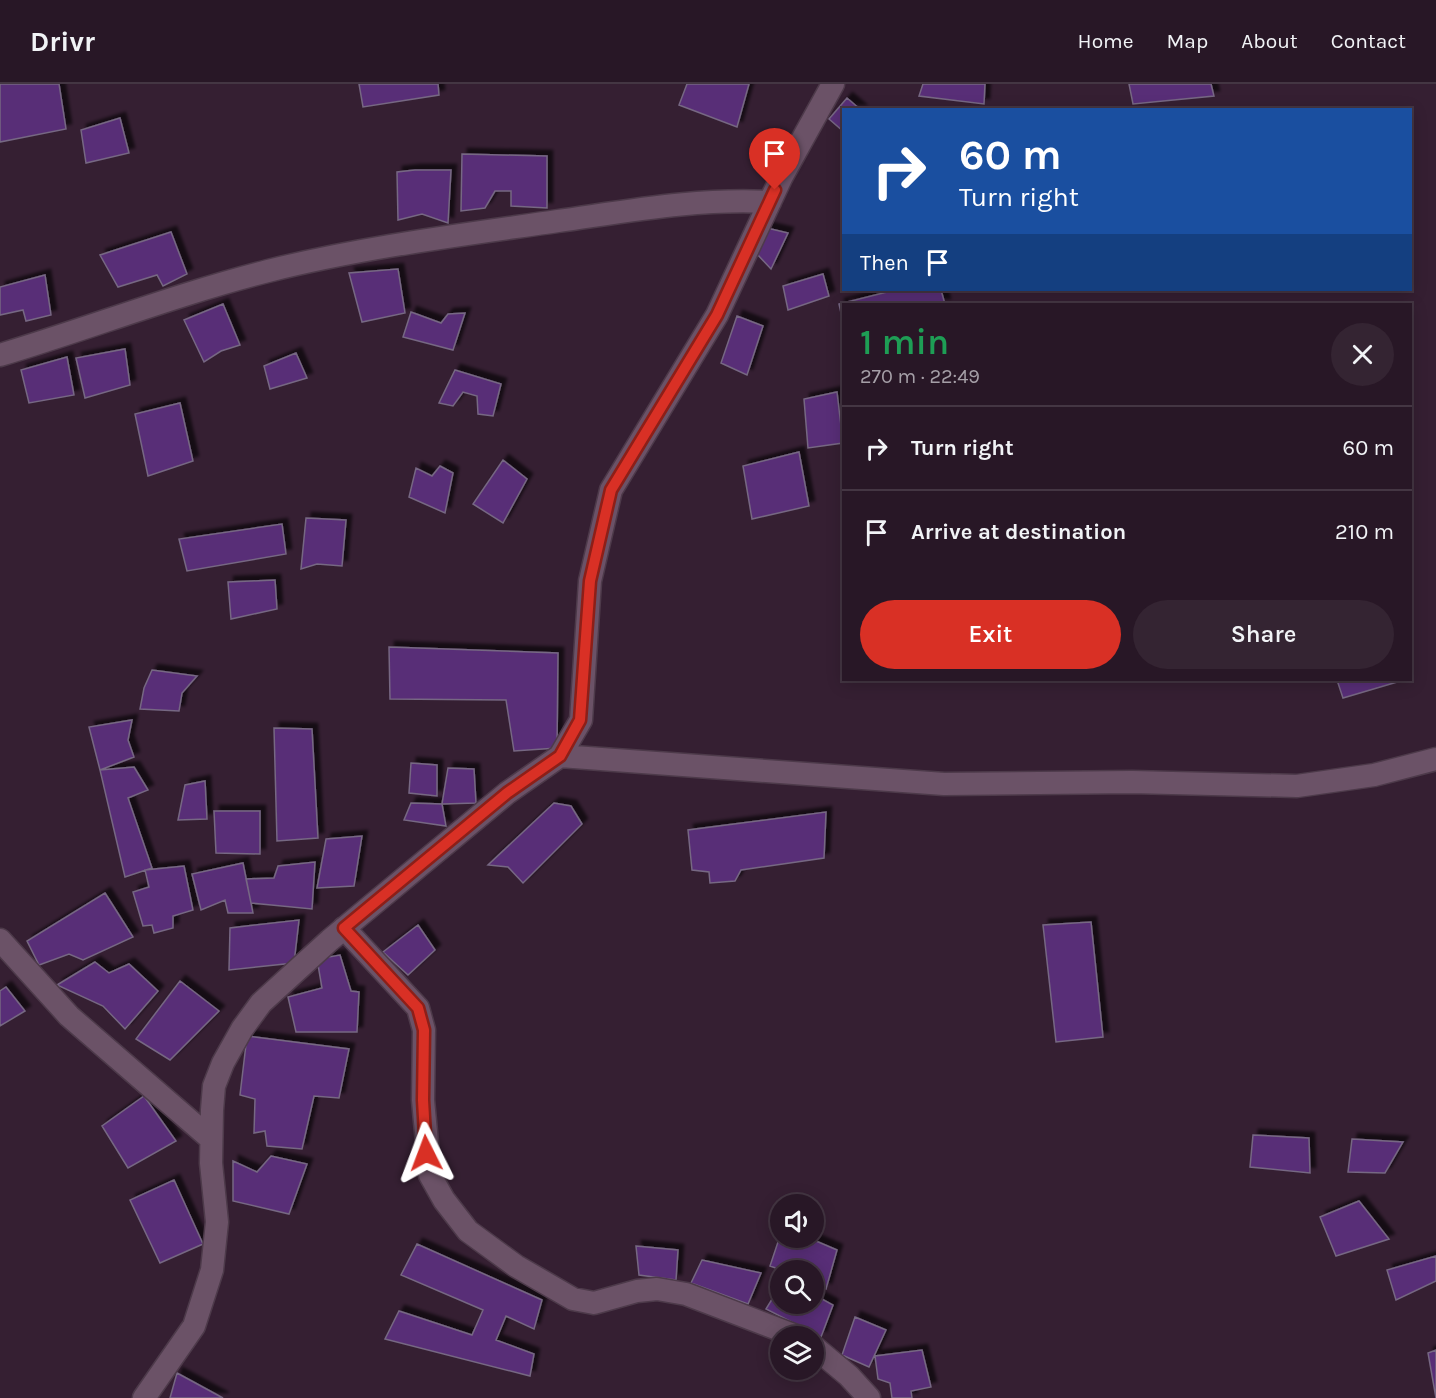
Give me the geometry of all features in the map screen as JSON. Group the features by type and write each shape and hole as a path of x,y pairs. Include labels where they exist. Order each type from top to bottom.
{"street":[{"path":"144,1398 194,1326 212,1270 217,1222 212,1139 214,1086 242,1029 261,1003 344,928 507,793 560,756 580,720 590,581 611,490 717,315 770,202 832,84"},
{"path":"0,355 67,335 165,300 270,271 419,240 702,201 770,202"},
{"path":"560,756 944,784 1132,782 1297,786 1374,775 1436,759"},
{"path":"344,928 418,1008 424,1030 423,1100 429,1175 444,1200 468,1231 516,1266 573,1299 594,1304 637,1291 657,1289 686,1294 770,1326"},
{"path":"0,940 69,1016 212,1139"},
{"path":"824,1355 849,1376 869,1398"}],"building":[{"path":"0,84 59,84 66,129 0,142"},
{"path":"359,84 438,84 439,95 363,107"},
{"path":"687,84 749,84 737,127 679,105"},
{"path":"923,84 985,84 984,104 919,96"},
{"path":"1129,84 1211,84 1214,96 1133,104"},
{"path":"847,98 859,108 842,108 842,130 829,119"},
{"path":"120,118 129,153 86,163 81,130"},
{"path":"462,154 547,156 547,208 511,206 511,191 495,191 485,208 461,211"},
{"path":"451,170 448,223 422,214 398,220 397,172"},
{"path":"767,228 788,233 771,269 757,254"},
{"path":"171,232 187,274 163,286 157,275 118,287 100,255"},
{"path":"398,269 405,313 362,322 349,273"},
{"path":"823,274 829,296 788,310 783,286"},
{"path":"45,275 51,315 26,321 23,310 0,315 0,287"},
{"path":"891,291 941,291 945,303 843,303"},
{"path":"223,304 240,345 221,351 204,362 184,320"},
{"path":"411,312 441,323 448,314 465,313 453,350 403,337"},
{"path":"737,316 763,326 747,375 721,363"},
{"path":"125,349 130,385 85,398 76,358"},
{"path":"296,353 307,378 270,389 264,366"},
{"path":"67,357 74,395 29,403 21,370"},
{"path":"455,370 501,384 493,416 478,414 477,396 463,392 453,406 439,403"},
{"path":"837,392 842,443 808,448 804,399"},
{"path":"180,403 193,461 148,476 135,414"},
{"path":"799,452 809,506 752,519 743,466"},
{"path":"503,460 527,479 503,523 473,504"},
{"path":"440,466 453,473 445,513 409,497 416,468 432,476"},
{"path":"306,518 346,520 342,566 317,564 301,569"},
{"path":"282,524 286,554 187,571 179,539"},
{"path":"275,580 277,609 231,619 228,582"},
{"path":"389,647 558,653 557,748 514,751 506,700 390,699"},
{"path":"152,670 197,676 182,693 179,711 140,709 144,688"},
{"path":"1337,681 1401,681 1343,698"},
{"path":"132,720 128,740 134,757 100,770 89,727"},
{"path":"274,728 312,729 318,838 277,841"},
{"path":"411,763 437,765 437,796 409,793"},
{"path":"134,767 148,790 128,798 152,868 125,877 100,770"},
{"path":"448,768 474,769 476,803 442,804"},
{"path":"205,781 207,819 178,820 185,785"},
{"path":"411,803 442,804 446,826 404,820"},
{"path":"554,803 571,806 582,824 523,883 508,867 488,865"},
{"path":"214,811 260,811 260,854 216,853"},
{"path":"826,812 824,858 741,870 735,881 710,883 709,872 692,870 688,830"},
{"path":"362,836 354,886 317,888 326,839"},
{"path":"315,862 312,909 251,903 246,879 274,878 278,866"},
{"path":"243,863 253,913 228,913 225,900 201,910 192,874"},
{"path":"184,866 193,910 173,916 173,928 154,933 152,925 143,926 133,892 149,887 145,870"},
{"path":"105,893 133,937 83,960 69,954 39,965 27,941"},
{"path":"299,920 294,963 229,970 230,928"},
{"path":"1091,922 1103,1037 1056,1042 1043,925"},
{"path":"418,925 435,950 408,975 383,952"},
{"path":"340,955 351,991 359,992 357,1032 296,1032 288,997 322,988 317,959"},
{"path":"95,962 109,973 129,964 158,991 125,1029 103,1006 57,985"},
{"path":"180,981 219,1011 170,1060 136,1039"},
{"path":"6,987 25,1011 0,1026 0,991"},
{"path":"247,1036 349,1049 339,1098 314,1096 302,1149 267,1146 265,1131 254,1133 255,1099 240,1095"},
{"path":"144,1096 176,1141 128,1168 102,1126"},
{"path":"1253,1135 1309,1138 1310,1173 1250,1167"},
{"path":"1352,1139 1403,1142 1385,1173 1348,1172"},
{"path":"271,1156 307,1164 289,1214 233,1201 233,1161 257,1172"},
{"path":"174,1180 203,1244 160,1263 130,1200"},
{"path":"1359,1201 1389,1239 1336,1256 1320,1217"},
{"path":"417,1244 542,1300 534,1329 506,1316 496,1340 534,1354 530,1376 385,1339 399,1311 472,1335 483,1310 401,1275"},
{"path":"824,1244 837,1250 826,1289 824,1288 824,1260 772,1260 776,1248 824,1248"},
{"path":"636,1246 678,1250 676,1280 639,1275"},
{"path":"1436,1256 1436,1281 1396,1300 1387,1270"},
{"path":"702,1260 761,1273 748,1304 691,1283"},
{"path":"824,1300 833,1305 824,1329 824,1326 799,1326 776,1314 824,1314"},
{"path":"855,1317 886,1330 869,1367 842,1355"},
{"path":"922,1350 931,1387 911,1391 912,1398 892,1398 890,1383 878,1379 875,1356"},
{"path":"1436,1350 1436,1398 1428,1353"},
{"path":"177,1373 223,1398 170,1398"}],"route":[{"path":"426,1153 423,1100 424,1030 418,1008 344,928 507,793 560,756 580,720 588,634 590,581 611,490 717,315 775,190"}]}
